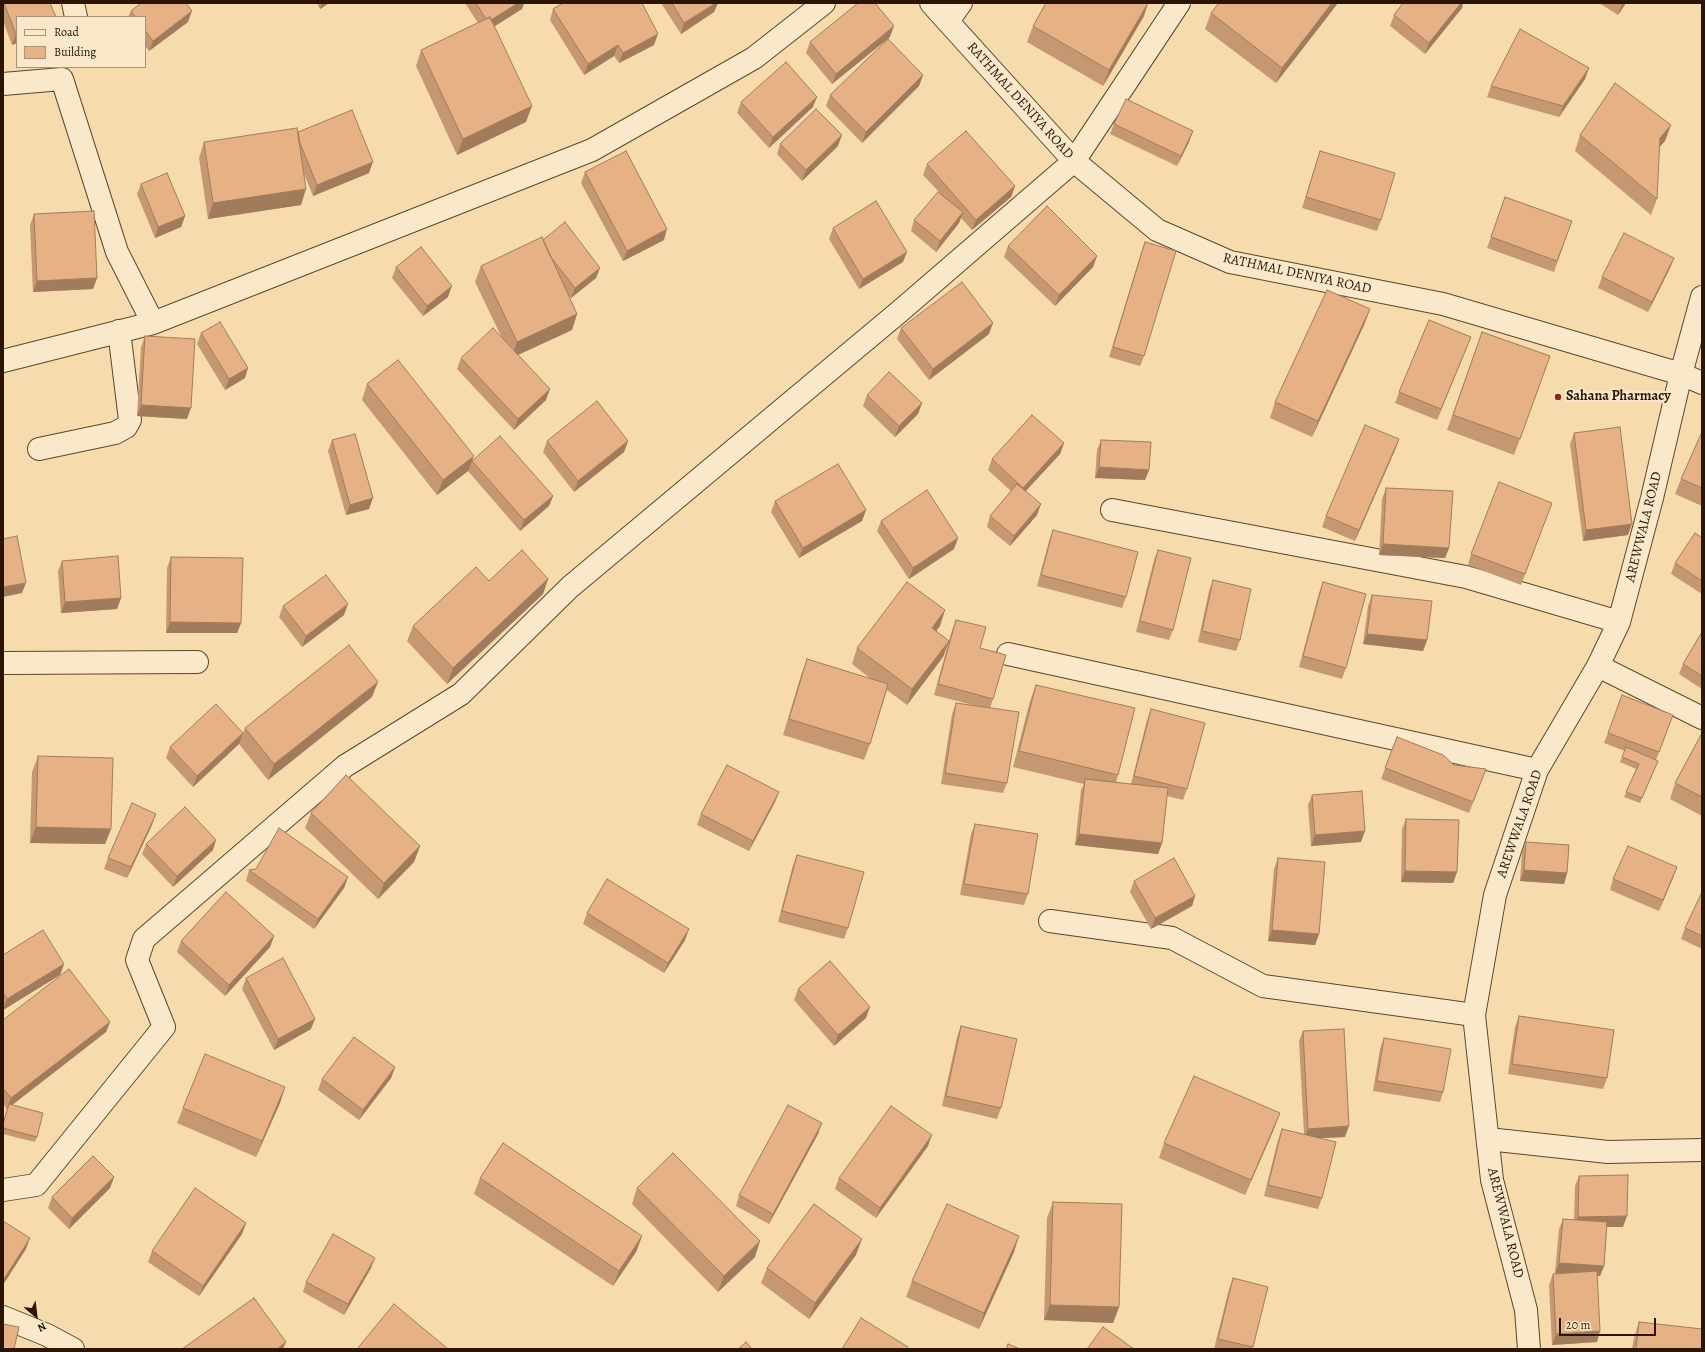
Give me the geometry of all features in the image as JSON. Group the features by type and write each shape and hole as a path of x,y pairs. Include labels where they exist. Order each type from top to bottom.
{"street":[{"path":"74,3 76,16"},
{"path":"3,361 153,323 592,150 754,58 824,3"},
{"name":"RATHMAL DENIYA ROAD","path":"931,3 1074,161 1157,230 1230,262 1443,304 1681,374 1702,383"},
{"path":"948,21 961,3"},
{"path":"3,1190 36,1185 164,1027 138,960 144,940 345,766 461,694 570,587 899,312 1074,161 1179,3"},
{"path":"3,84 65,73 117,252 153,323"},
{"name":"AREWWALA ROAD","path":"1529,1349 1526,1310 1492,1180 1474,1015 1496,895 1537,770 1598,666 1620,622 1652,498 1681,374 1702,297"},
{"path":"39,448 115,433 126,427 130,420 119,331"},
{"path":"1112,510 1466,577 1620,622"},
{"path":"1008,654 1537,770"},
{"path":"3,663 197,662"},
{"path":"1598,666 1702,718"},
{"path":"1050,921 1172,938 1262,986 1474,1015"},
{"path":"1488,1139 1608,1152 1702,1150"},
{"path":"3,1317 47,1335 73,1349"}],"building":[{"path":"4,3 50,3 56,16 16,16 16,34"},
{"path":"141,3 186,3 192,11 153,41 146,31 146,16 134,16 131,11"},
{"path":"476,3 518,3 491,20 490,17 486,19"},
{"path":"563,3 642,3 658,34 623,53 618,45 588,64 553,9"},
{"path":"672,3 716,3 684,23"},
{"path":"858,3 875,3 894,26 836,74 810,42"},
{"path":"1046,3 1148,3 1109,70 1033,26"},
{"path":"1219,3 1332,3 1282,68 1211,13"},
{"path":"1403,3 1461,3 1429,43 1394,15"},
{"path":"490,17 532,106 463,139 421,50"},
{"path":"1520,29 1589,68 1563,106 1491,86"},
{"path":"888,39 923,75 866,132 830,95"},
{"path":"786,62 817,97 773,137 741,102"},
{"path":"1615,83 1671,125 1660,138 1657,199 1580,135"},
{"path":"1126,99 1193,131 1181,156 1114,124"},
{"path":"816,109 842,135 806,170 780,144"},
{"path":"352,110 373,162 317,185 300,143 298,132"},
{"path":"297,128 306,189 213,203 204,142"},
{"path":"966,131 1015,186 976,220 927,164"},
{"path":"626,151 667,229 627,251 585,172"},
{"path":"1320,151 1395,173 1381,220 1306,197"},
{"path":"167,173 185,216 158,227 141,184"},
{"path":"938,192 963,212 940,241 914,220"},
{"path":"1505,197 1572,221 1557,261 1491,237"},
{"path":"876,201 907,252 863,279 833,228"},
{"path":"1047,206 1097,256 1059,295 1008,246"},
{"path":"94,211 97,278 37,281 34,214"},
{"path":"565,222 600,268 575,288 550,256 543,240"},
{"path":"1624,233 1674,258 1652,302 1602,277"},
{"path":"542,237 577,314 517,342 481,266"},
{"path":"1145,242 1176,251 1144,356 1113,347"},
{"path":"421,247 452,286 427,306 396,267"},
{"path":"962,282 993,323 933,369 901,328"},
{"path":"1327,290 1370,309 1318,421 1275,402"},
{"path":"1429,320 1471,337 1441,409 1399,392"},
{"path":"220,322 248,368 229,379 201,333"},
{"path":"493,328 550,389 518,419 461,358"},
{"path":"1482,332 1550,356 1520,439 1453,415"},
{"path":"145,336 195,339 191,408 141,405"},
{"path":"398,360 474,456 443,480 367,384"},
{"path":"889,372 922,403 899,426 867,395"},
{"path":"597,401 628,441 578,481 547,441"},
{"path":"1032,415 1064,443 1023,488 992,459"},
{"path":"1365,425 1399,439 1359,530 1326,516"},
{"path":"1620,427 1632,524 1586,530 1574,433"},
{"path":"1702,432 1702,488 1681,479"},
{"path":"355,434 373,498 350,505 332,440"},
{"path":"500,436 553,496 524,520 472,461"},
{"path":"1101,440 1151,442 1149,470 1099,467"},
{"path":"838,464 866,510 803,548 775,501"},
{"path":"1499,482 1552,503 1525,574 1471,554"},
{"path":"1017,484 1041,504 1014,536 990,516"},
{"path":"1386,488 1453,491 1449,548 1383,544"},
{"path":"927,490 958,538 913,568 881,521"},
{"path":"1053,530 1138,552 1126,597 1041,575"},
{"path":"1695,533 1702,538 1702,581 1675,563"},
{"path":"17,536 26,583 3,587 3,539"},
{"path":"522,550 548,579 453,668 413,626 476,567 489,581"},
{"path":"1158,550 1191,558 1173,630 1140,621"},
{"path":"118,556 121,598 65,602 62,561"},
{"path":"171,557 243,558 241,623 170,622"},
{"path":"326,575 348,604 306,636 283,606"},
{"path":"1213,580 1251,589 1240,640 1202,631"},
{"path":"907,582 945,610 932,628 949,641 912,689 857,648"},
{"path":"1323,582 1366,594 1346,668 1303,656"},
{"path":"1372,595 1432,601 1427,640 1367,634"},
{"path":"956,620 986,627 980,648 1006,655 993,699 938,684"},
{"path":"1702,632 1702,676 1683,664"},
{"path":"349,645 378,682 274,764 245,728"},
{"path":"807,659 888,684 870,744 789,719"},
{"path":"1036,685 1135,708 1118,775 1019,751"},
{"path":"1622,695 1673,715 1659,752 1608,733"},
{"path":"956,703 1019,712 1007,783 945,773"},
{"path":"216,704 243,733 197,776 170,747"},
{"path":"1151,709 1205,723 1187,789 1134,776"},
{"path":"1702,733 1702,797 1675,783"},
{"path":"1397,737 1443,755 1454,765 1486,769 1473,802 1385,768"},
{"path":"1626,747 1658,761 1642,798 1626,792 1639,764 1622,757"},
{"path":"38,756 113,758 111,829 36,827"},
{"path":"727,765 779,792 753,841 701,814"},
{"path":"346,775 420,846 384,883 311,813"},
{"path":"1085,779 1168,788 1162,843 1079,834"},
{"path":"1362,791 1365,831 1315,835 1312,795"},
{"path":"132,803 156,814 131,867 108,858"},
{"path":"185,807 216,840 177,876 146,844"},
{"path":"1406,819 1459,820 1457,872 1405,871"},
{"path":"975,824 1038,834 1028,894 964,884"},
{"path":"279,828 348,877 318,919 249,870 256,869"},
{"path":"1526,842 1569,845 1567,873 1524,870"},
{"path":"1628,846 1677,867 1663,900 1613,879"},
{"path":"797,855 864,872 848,928 782,911"},
{"path":"1174,858 1195,896 1155,918 1134,881"},
{"path":"1278,858 1325,862 1319,934 1272,930"},
{"path":"607,879 689,929 668,963 587,913"},
{"path":"226,892 274,936 229,985 181,941"},
{"path":"1702,892 1702,936 1685,928"},
{"path":"43,930 64,964 7,999 3,993 3,955"},
{"path":"283,958 315,1019 278,1039 246,978"},
{"path":"830,961 870,1007 838,1035 798,989"},
{"path":"69,969 110,1022 11,1098 3,1088 3,1020"},
{"path":"1519,1016 1614,1030 1607,1078 1512,1064"},
{"path":"961,1026 1017,1039 1001,1108 946,1096"},
{"path":"1344,1029 1349,1126 1308,1129 1303,1031"},
{"path":"354,1037 395,1067 363,1110 322,1079"},
{"path":"1384,1038 1451,1049 1443,1092 1377,1081"},
{"path":"205,1054 285,1087 262,1141 183,1108"},
{"path":"1194,1076 1280,1113 1251,1180 1164,1143"},
{"path":"9,1104 43,1113 37,1137 3,1128"},
{"path":"788,1105 822,1123 773,1214 739,1195"},
{"path":"891,1106 932,1135 880,1208 839,1178"},
{"path":"1282,1129 1336,1142 1322,1198 1268,1185"},
{"path":"503,1143 642,1236 619,1271 480,1178"},
{"path":"673,1153 760,1241 724,1276 637,1188"},
{"path":"93,1156 114,1177 72,1218 52,1197"},
{"path":"1628,1175 1627,1216 1578,1217 1579,1176"},
{"path":"195,1188 246,1223 203,1286 152,1251"},
{"path":"1053,1202 1122,1204 1119,1307 1050,1305"},
{"path":"814,1204 862,1239 815,1303 767,1268"},
{"path":"947,1204 1019,1236 984,1313 912,1281"},
{"path":"1563,1219 1607,1222 1604,1266 1559,1263"},
{"path":"3,1221 30,1238 4,1279 3,1279"},
{"path":"333,1234 375,1258 348,1304 306,1282"},
{"path":"1597,1271 1600,1331 1556,1334 1553,1274"},
{"path":"1233,1278 1268,1287 1253,1347 1218,1339"},
{"path":"254,1298 286,1342 277,1349 182,1349"},
{"path":"394,1304 448,1349 357,1349"},
{"path":"861,1318 908,1347 907,1349 842,1349"},
{"path":"1639,1322 1702,1329 1702,1349 1636,1349"},
{"path":"3,1324 19,1327 14,1349 3,1349"},
{"path":"1103,1327 1134,1349 1087,1349"},
{"path":"746,1342 752,1349 738,1349"},
{"path":"1008,1344 1020,1349 1006,1349"}],"place":[{"name":"Sahana Pharmacy","path":"1558,397"}]}
